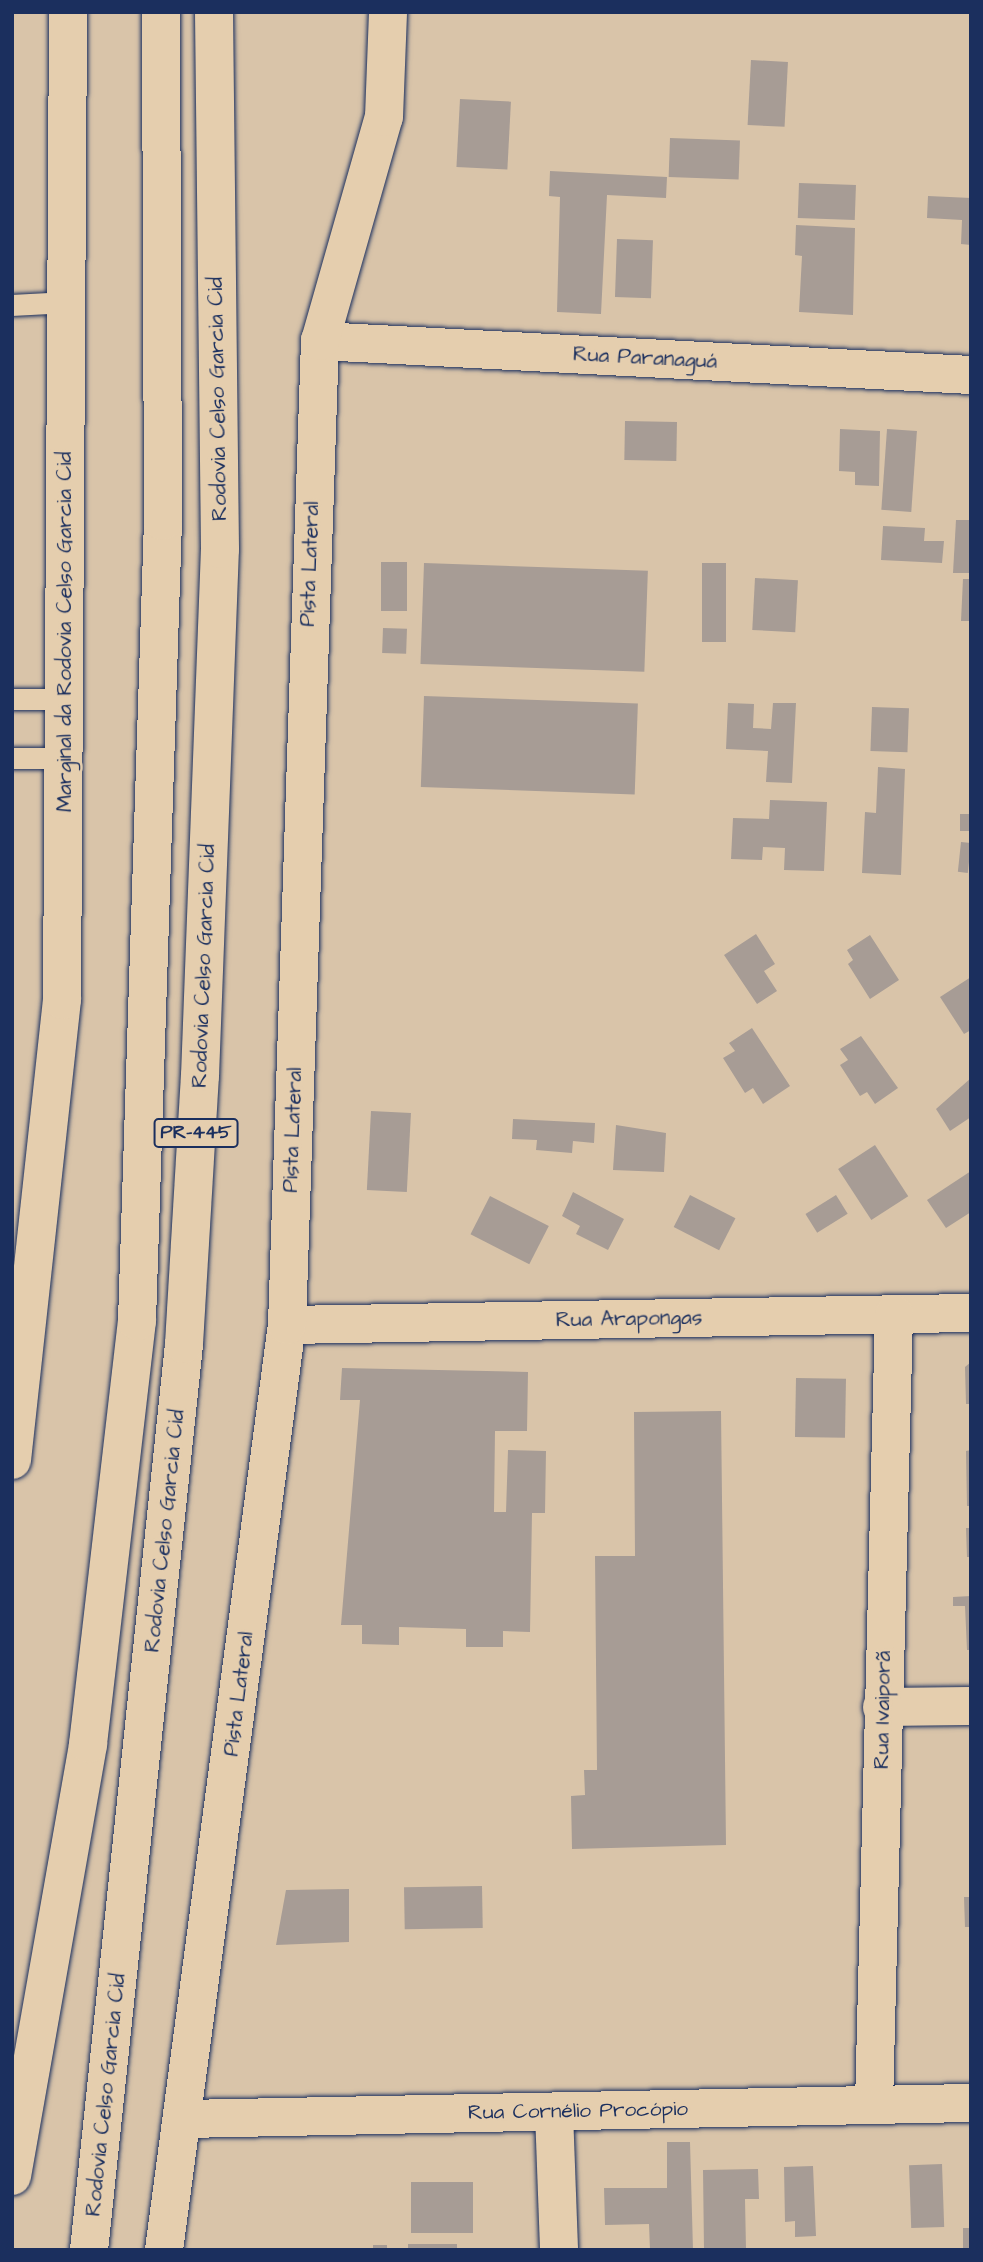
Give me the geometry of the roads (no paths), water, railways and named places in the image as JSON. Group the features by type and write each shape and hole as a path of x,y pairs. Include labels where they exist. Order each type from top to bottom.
{"main road":[{"name":"Marginal da Rodovia Celso Garcia Cid","path":"25,1250 62,1000 68,12"},
{"name":"PR-445","path":"12,2176 88,1744 137,1321 163,521 161,12"},
{"name":"Rodovia Celso Garcia Cid","path":"90,2246 184,1344 199,1089 220,550 214,12"},
{"name":"Pista Lateral","path":"164,2250 184,2119 287,1325 320,341 384,117 387,12"},
{"name":"Rua Paranaguá","path":"320,341 971,375"},
{"path":"12,1460 25,1250"},
{"name":"Rua Arapongas","path":"287,1325 971,1313"},
{"name":"Rua Ivaiporã","path":"874,2105 894,1314"},
{"path":"882,1707 971,1706"},
{"name":"Rua Cornélio Procópio","path":"184,2119 971,2103"},
{"path":"554,2112 559,2250"}],"lane":[{"path":"12,305 67,302"},
{"path":"12,699 65,699"},
{"path":"12,758 64,758"}]}
